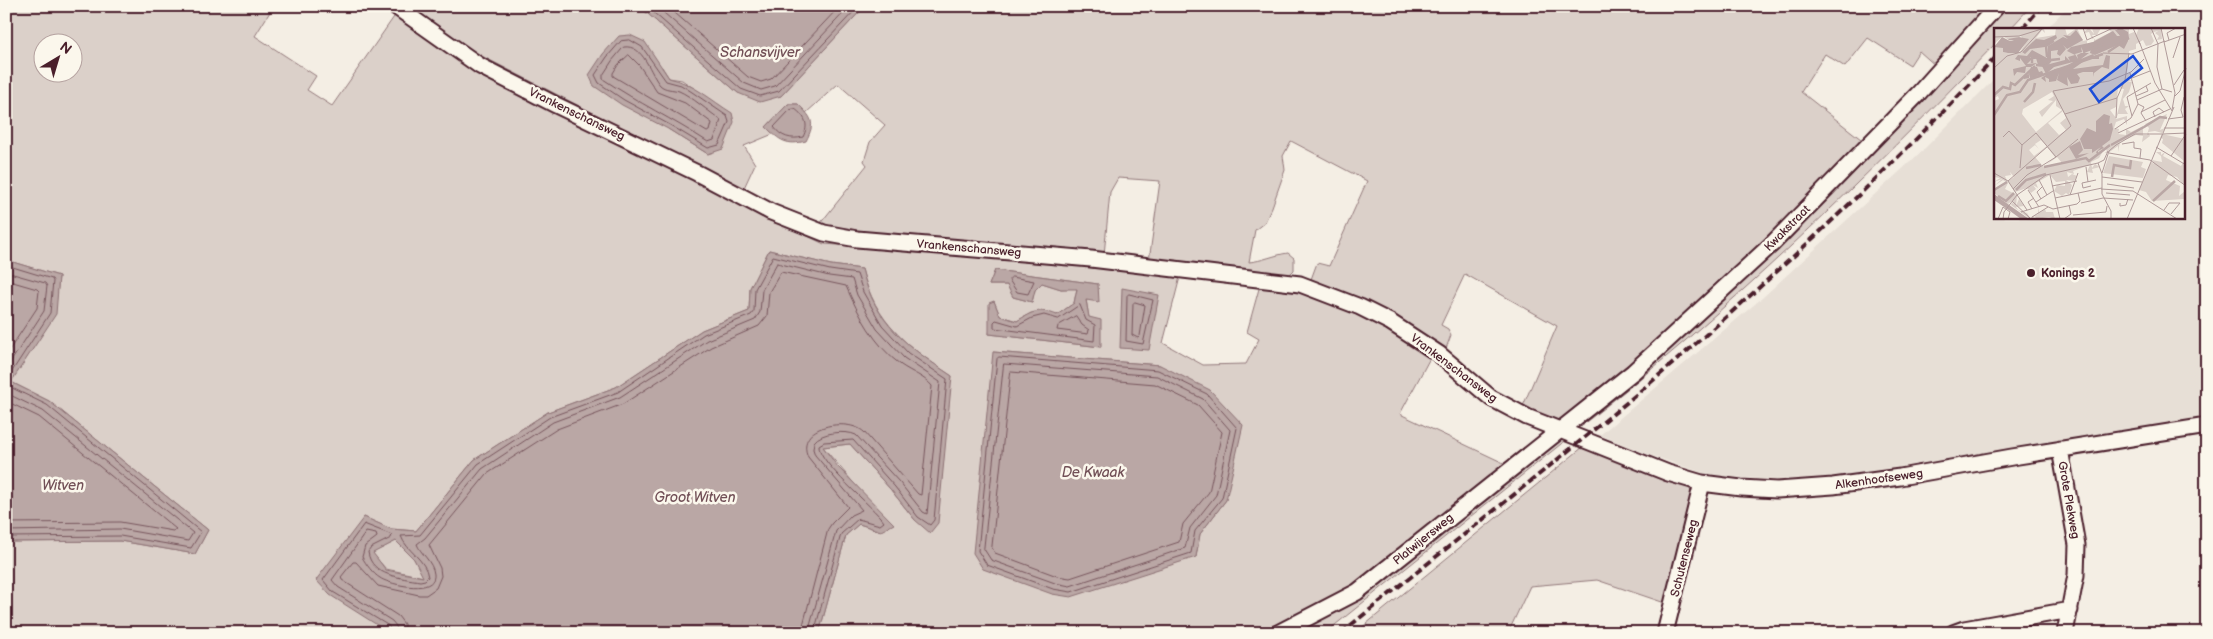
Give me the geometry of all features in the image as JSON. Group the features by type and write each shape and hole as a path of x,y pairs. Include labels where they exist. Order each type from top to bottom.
{"street":[{"name":"Vrankenschansweg","path":"395,6 480,66 771,212 824,233 857,239 1091,259 1300,284 1360,307 1390,322 1440,354 1491,398 1558,430"},
{"name":"Kwakstraat","path":"1558,430 1633,372 1772,244 1918,94 1997,6"},
{"name":"Alkenhoofseweg","path":"1558,430 1668,473 1702,483 1777,490 1900,478 2060,449 2207,426"},
{"name":"Platwijersweg","path":"1278,633 1358,592 1558,430"},
{"name":"Grote Plekweg","path":"2060,449 2077,545 2076,575 2065,633"},
{"name":"Schutenseweg","path":"1666,633 1702,483"},
{"path":"1953,633 1964,629 2070,610"}],"shaded area":[{"path":"6,6 276,6 273,7 255,36 316,76 307,90 332,106 396,14 542,105 824,244 1097,264 1180,277 1163,343 1203,365 1246,364 1259,339 1247,332 1260,285 1296,288 1344,306 1385,326 1431,356 1400,414 1508,465 1380,568 1328,603 1265,633 819,633 846,535 859,524 881,531 863,494 823,447 850,444 915,520 952,376 921,354 895,332 876,305 862,269 831,265 769,250 750,288 749,311 702,330 616,387 548,412 474,460 416,531 391,529 364,517 385,630 394,633 6,633 6,542 120,541 195,554 208,530 49,401 11,382 55,314 59,276 6,260","holes":["995,270 1098,284 1086,299 1089,318 1101,347 989,334 994,301 1000,316 1017,321 1031,313 1057,315 1074,303 1077,288 1061,289 1042,283 1035,290 1032,302 1013,297 1007,285 989,285","993,352 1160,365 1226,500 1200,534 1196,557"]},
{"path":"405,6 639,6 738,93 781,96 865,6 1992,6 1937,67 1919,51 1910,65 1868,38 1845,67 1825,54 1801,92 1866,143 1797,212 1629,368 1562,420 1555,422 1523,406 1557,326 1465,274 1441,325 1448,329 1451,335 1445,351 1310,282 1317,263 1329,266 1367,181 1291,141 1283,156 1285,170 1272,207 1265,222 1255,230 1249,262 1288,253 1294,258 1294,270 1289,275 1149,261 1160,181 1118,178 1110,192 1104,255 833,230 819,225 867,165 864,161 870,142 885,125 838,84 806,113 798,104 788,104 766,127 773,134 744,146 755,164 743,190 470,50","holes":["662,67 669,78 682,80 706,97 708,154 668,129"]},
{"path":"2005,6 2031,6 2011,28 1994,28 1994,45 1845,195 1741,292 1633,385 1577,429 1573,426 1831,193"},
{"path":"2068,6 2202,6 2207,11 2207,418 1842,476 1775,480 1712,476 1644,453 1600,435 1762,298 1922,151 1994,79 1994,219 2186,219 2186,28 2047,28"},
{"path":"1562,438 1566,440 1325,633 1310,633 1305,625"},
{"path":"1583,447 1689,488 1692,493 1665,603 1597,580 1530,586 1508,633 1355,633"},
{"path":"396,541 414,559 424,577 386,569 372,553"}],"water":[{"name":"Schansvijver","path":"639,6 865,6 781,96 760,102 738,93"},
{"path":"630,35 645,42 669,78 694,88 732,113 734,122 723,149 708,154 668,129 622,105 594,86 589,75 603,54 619,36"},
{"path":"788,104 798,104 807,113 811,121 811,129 806,141 794,143 784,141 775,136 766,127"},
{"name":"Groot Witven","path":"769,250 831,265 862,269 875,305 884,319 907,343 952,376 938,523 930,533 915,520 850,444 823,447 838,467 894,524 881,531 859,524 846,535 819,633 394,633 385,630 330,595 316,580 364,517 391,529 416,531 474,460 548,412 616,387 702,330 749,311 750,288","holes":["396,541 414,559 423,577 386,570 373,553"]},
{"name":"Witven","path":"6,260 59,276 56,314 11,382 49,401 208,530 195,554 120,541 6,542"},
{"path":"995,270 1098,284 1099,302 1086,300 1089,317 1101,320 1101,347 989,334 989,303 994,301 1000,316 1017,321 1027,315 1041,311 1057,315 1074,303 1077,289 1061,289 1042,283 1035,290 1032,302 1013,297 1007,285 989,285"},
{"path":"1122,288 1159,295 1149,350 1120,348"},
{"name":"De Kwaak","path":"993,352 1160,365 1210,390 1243,425 1226,500 1200,534 1196,557 1071,597 1052,594 983,569 973,553"}],"railway":[{"path":"2023,28 2042,6"},
{"path":"1341,633 1590,433 1671,365 1796,254 1878,177 1994,59"}],"place":[{"name":"Konings 2","path":"2031,273"}]}
